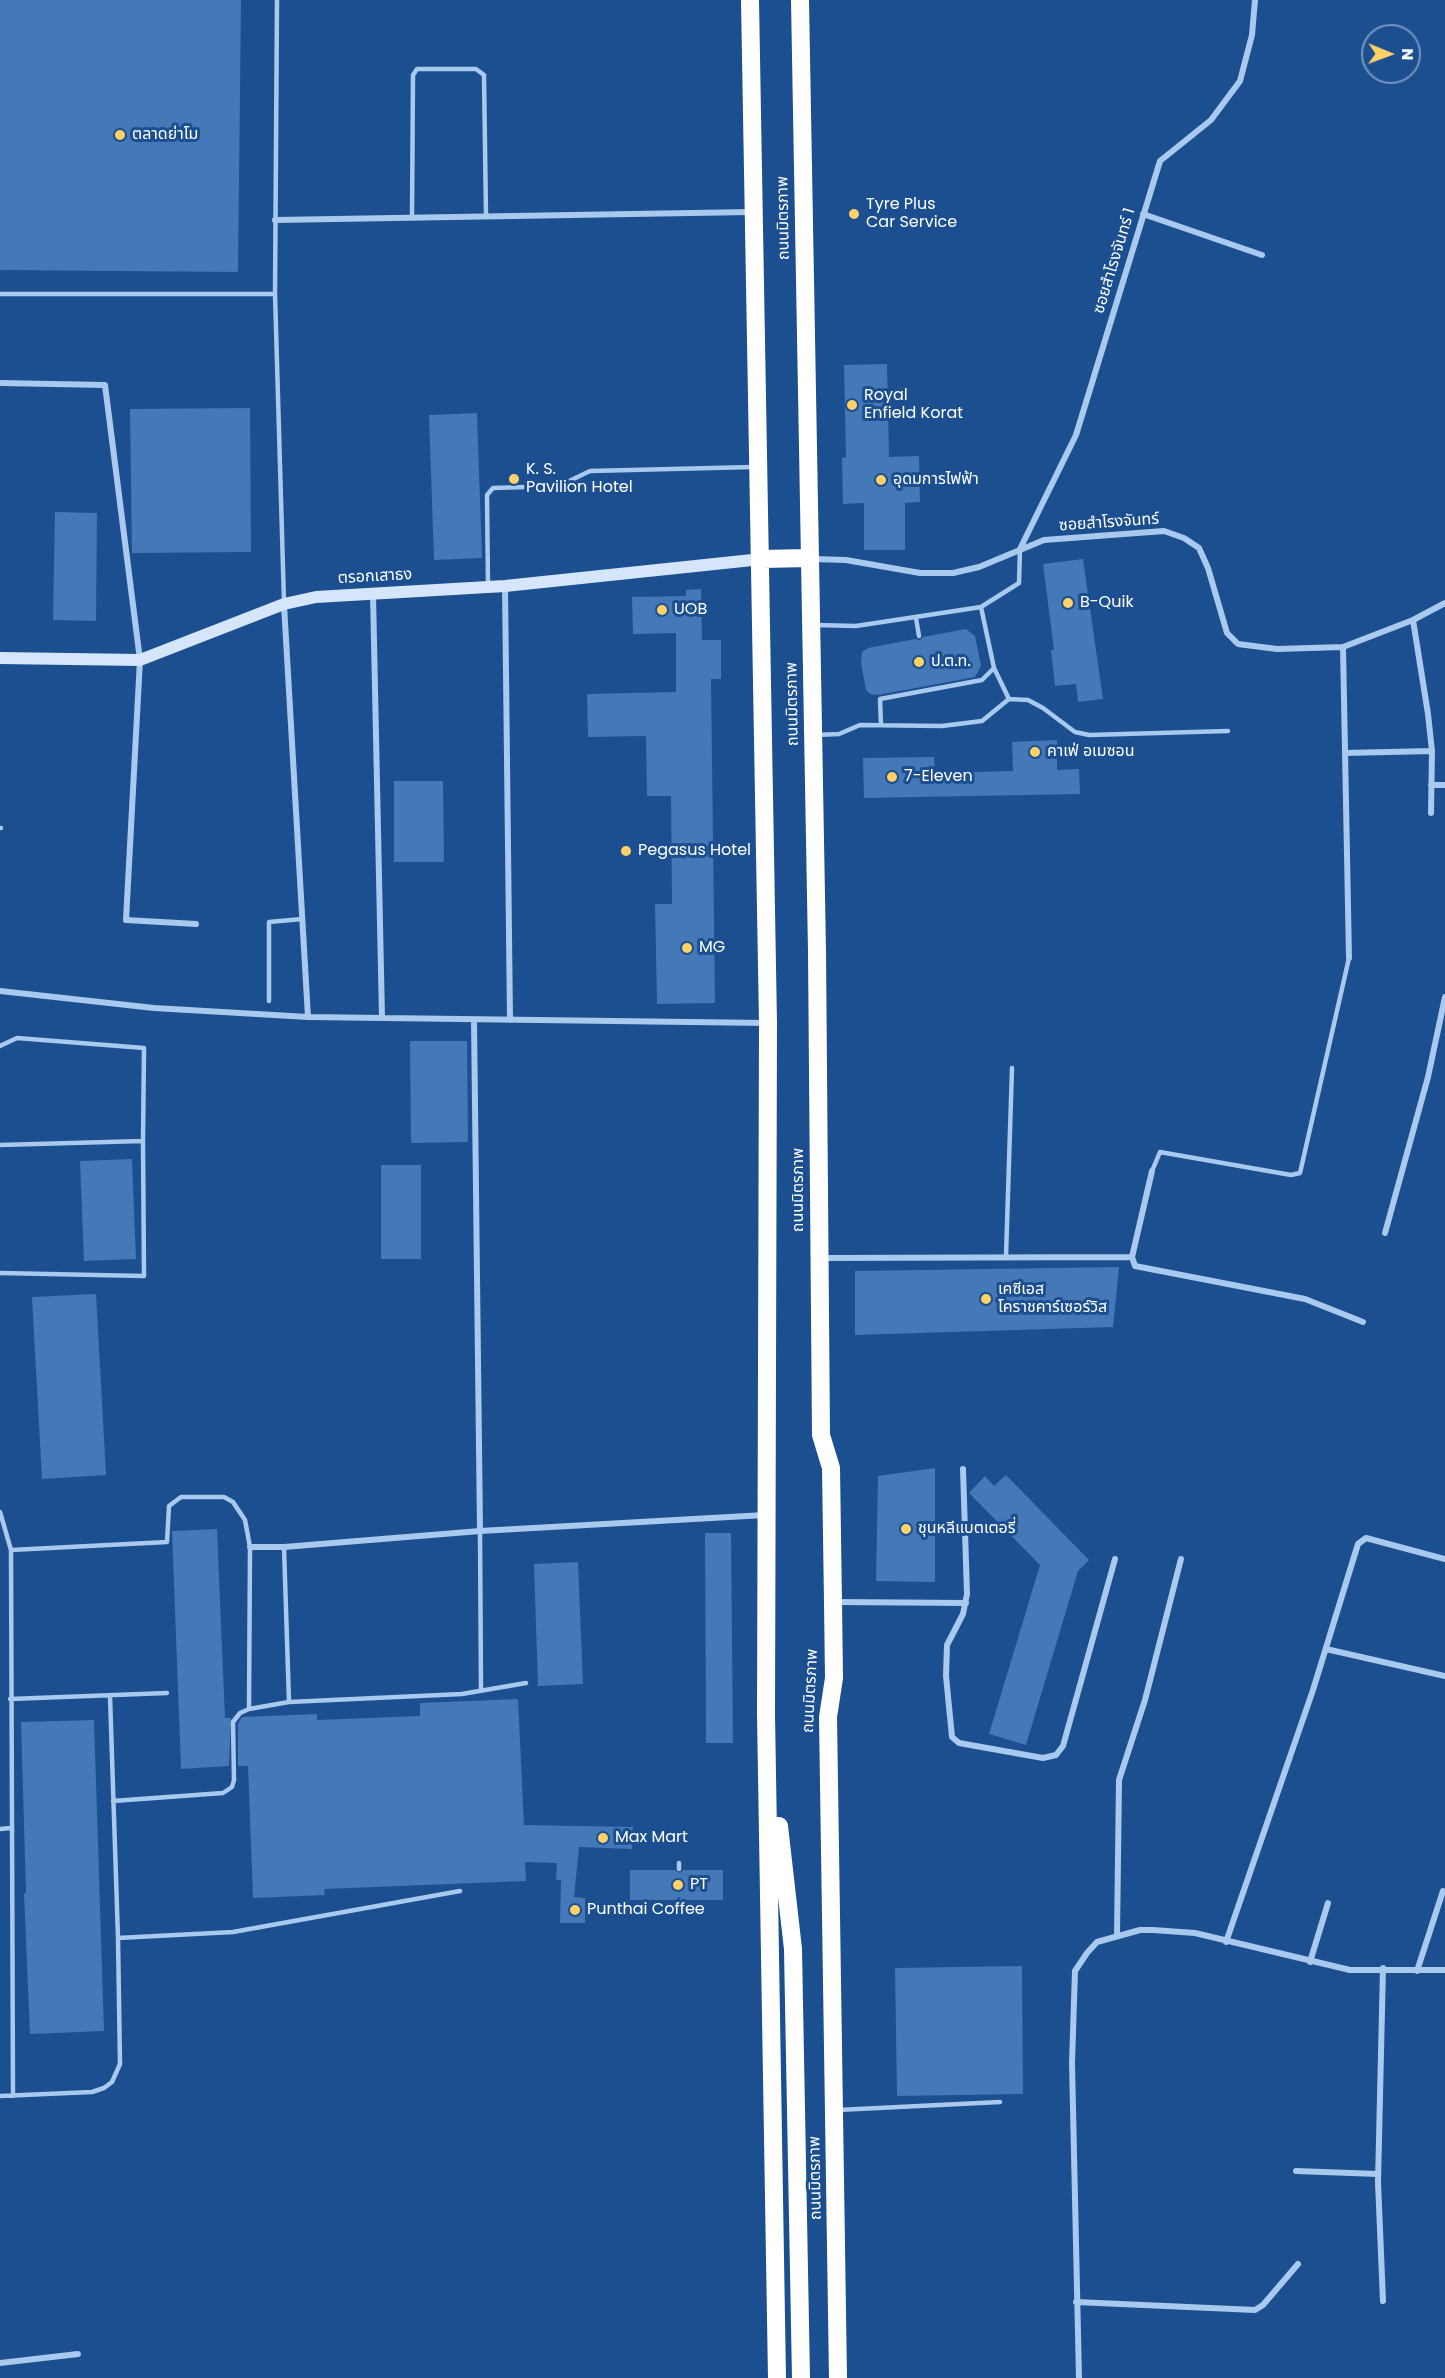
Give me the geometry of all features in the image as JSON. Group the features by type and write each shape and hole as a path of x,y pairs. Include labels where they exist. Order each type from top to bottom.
{"highway":[{"name":"ถนนมิตรภาพ","path":"750,0 758,467 762,559 768,1023 766,1714 777,2378"},
{"name":"ถนนมิตรภาพ","path":"801,0 821,1435 831,1468 834,1678 828,1717 838,2378"},
{"path":"762,559 809,558"},
{"path":"766,1714 793,1948 801,2378"}],"street":[{"name":"ซอยสำโรงจันทร์ 1","path":"1020,549 1076,435 1160,161 1211,120 1240,81 1252,35 1255,0"},
{"path":"275,220 755,212"},
{"path":"1143,214 1262,255"},
{"path":"0,383 105,385 140,660 126,920 196,924"},
{"name":"ซอยสำโรงจันทร์","path":"809,558 846,560 920,573 953,573 979,567 1044,540 1164,531 1184,538 1199,548 1208,568 1227,633 1238,644 1277,649 1343,647 1413,620 1445,603"},
{"name":"ตรอกเสาธง","path":"0,658 140,660 284,604 316,597 505,586 762,559"},
{"path":"505,586 510,1020"},
{"path":"374,594 382,1018"},
{"path":"284,604 309,1017"},
{"path":"1413,620 1423,675 1432,751 1431,813"},
{"path":"1343,647 1349,958"},
{"path":"1346,753 1432,751"},
{"path":"1431,784 1445,785"},
{"path":"0,991 154,1008 309,1017 768,1023"},
{"path":"1385,1233 1428,1077 1445,997"},
{"path":"474,1020 480,1531"},
{"path":"1152,1172 1132,1257 1135,1266 1305,1299 1363,1322"},
{"path":"819,1258 1132,1257"},
{"path":"963,1469 966,1603 947,1645 946,1676 952,1737 970,1747 1051,1758 1063,1746 1115,1559"},
{"path":"250,1547 284,1547 480,1531 766,1515"},
{"path":"1226,1942 1362,1540 1366,1538 1445,1559"},
{"path":"1117,1936 1119,1780 1145,1700 1180,1559"},
{"path":"833,1602 966,1603"},
{"path":"1326,1649 1445,1676"},
{"path":"1416,1971 1443,1891"},
{"path":"1310,1962 1328,1903"},
{"path":"1079,2378 1072,2063 1075,1971 1097,1942 1153,1930 1195,1933 1350,1970 1383,1968 1416,1971 1445,1970"},
{"path":"1383,1968 1378,2174 1383,2301"},
{"path":"1296,2171 1378,2174"},
{"path":"1076,2302 1255,2310 1263,2305 1298,2264"},
{"path":"0,2363 78,2354"}],"lane":[{"path":"277,0 275,294 284,604"},
{"path":"412,217 413,75 417,69 476,69 484,75 486,216"},
{"path":"0,294 275,294"},
{"path":"488,587 487,495 494,488 559,486 590,471 758,467"},
{"path":"811,625 856,626 981,607 1019,583 1020,549"},
{"path":"981,607 994,668 1009,699"},
{"path":"916,618 919,636"},
{"path":"881,725 880,699 982,680 994,668"},
{"path":"813,735 839,734 860,724 942,726 982,721 1009,699 1028,700 1043,708 1075,732 1089,735 1228,731"},
{"path":"269,1001 269,922 302,919"},
{"path":"1152,1172 1160,1152 1291,1175 1300,1173 1349,958"},
{"path":"0,1046 17,1038 144,1047 142,1141 144,1276 0,1273"},
{"path":"1006,1256 1012,1068"},
{"path":"0,1145 142,1141"},
{"path":"11,1550 167,1542 170,1506 181,1497 224,1497 233,1502 245,1520 250,1547 249,1709"},
{"path":"0,1512 11,1550 10,1828 13,2096"},
{"path":"480,1531 481,1690"},
{"path":"284,1547 289,1702"},
{"path":"113,1801 223,1794 232,1787 234,1780 233,1722 240,1713 249,1709 289,1702 462,1694 526,1683"},
{"path":"10,1700 167,1693"},
{"path":"0,2096 92,2092 104,2088 117,2074 120,2064 110,1696"},
{"path":"0,1829 10,1828"},
{"path":"118,1938 233,1932 460,1891"},
{"path":"680,1901 680,1911"},
{"path":"835,2110 999,2102"}],"building":[{"name":"ตลาดย่าโม","path":"0,0 241,0 238,272 0,270"},
{"path":"887,364 889,457 919,456 920,502 905,503 905,550 864,550 864,503 843,504 842,458 846,457 844,365"},
{"path":"250,408 251,552 132,553 130,409"},
{"path":"477,413 482,558 434,560 429,415"},
{"path":"55,512 97,513 96,621 53,620"},
{"path":"1083,559 1103,699 1078,702 1076,684 1055,686 1051,650 1054,650 1043,564"},
{"path":"701,589 702,640 721,640 721,679 711,679 715,1003 657,1004 655,904 672,904 671,796 647,796 646,736 588,737 587,694 676,692 676,633 633,634 632,597 686,596 686,590"},
{"path":"966,629 975,636 981,666 975,677 878,695 870,694 866,690 861,663 862,652 868,648 920,640 923,637"},
{"path":"1057,740 1057,770 1079,769 1080,794 864,798 863,758 934,757 935,773 1013,771 1012,742"},
{"path":"394,781 443,781 444,862 394,862"},
{"path":"410,1041 467,1041 468,1142 411,1143"},
{"path":"132,1159 136,1259 84,1261 80,1161"},
{"path":"381,1165 421,1165 421,1259 381,1259"},
{"name":"เคซีเอส โคราชคาร์เซอร์วิส","path":"1119,1267 1113,1327 855,1335 855,1271"},
{"path":"96,1294 106,1475 42,1479 32,1297"},
{"name":"ชุนหลีแบตเตอรี่","path":"935,1468 935,1582 876,1581 878,1476"},
{"path":"1006,1475 1089,1560 1078,1571 1026,1745 989,1734 1040,1565 969,1493 985,1476 994,1486"},
{"path":"217,1529 225,1718 231,1718 229,1766 181,1769 172,1531"},
{"path":"705,1533 731,1533 733,1743 706,1743"},
{"path":"578,1562 583,1684 538,1686 534,1564"},
{"path":"518,1699 524,1825 633,1827 632,1849 579,1847 574,1897 585,1898 585,1923 560,1923 561,1880 556,1880 557,1863 525,1862 526,1881 324,1889 325,1895 253,1898 248,1766 238,1766 238,1724 242,1717 317,1714 317,1720 420,1716 420,1703"},
{"path":"94,1720 104,2031 30,2034 24,1893 26,1893 21,1722"},
{"path":"630,1870 675,1870 680,1873 683,1870 723,1870 723,1900 684,1900 679,1897 676,1900 630,1900"},
{"path":"1022,1966 1023,2094 897,2096 895,1968"}],"place":[{"name":"ตลาดย่าโม","path":"120,135"},
{"name":"Tyre Plus Car Service","path":"854,214"},
{"name":"Royal Enfield Korat","path":"852,405"},
{"name":"K. S. Pavilion Hotel","path":"514,479"},
{"name":"อุดมการไฟฟ้า","path":"881,480"},
{"name":"B-Quik","path":"1068,603"},
{"name":"UOB","path":"662,610"},
{"name":"ป.ต.ท.","path":"919,662"},
{"name":"คาเฟ่ อเมซอน","path":"1035,752"},
{"name":"7-Eleven","path":"892,777"},
{"name":"Pegasus Hotel","path":"626,851"},
{"name":"MG","path":"687,948"},
{"name":"เคซีเอส โคราชคาร์เซอร์วิส","path":"986,1299"},
{"name":"ชุนหลีแบตเตอรี่","path":"906,1529"},
{"name":"Max Mart","path":"603,1838"},
{"name":"PT","path":"678,1885"},
{"name":"Punthai Coffee","path":"575,1910"}]}
